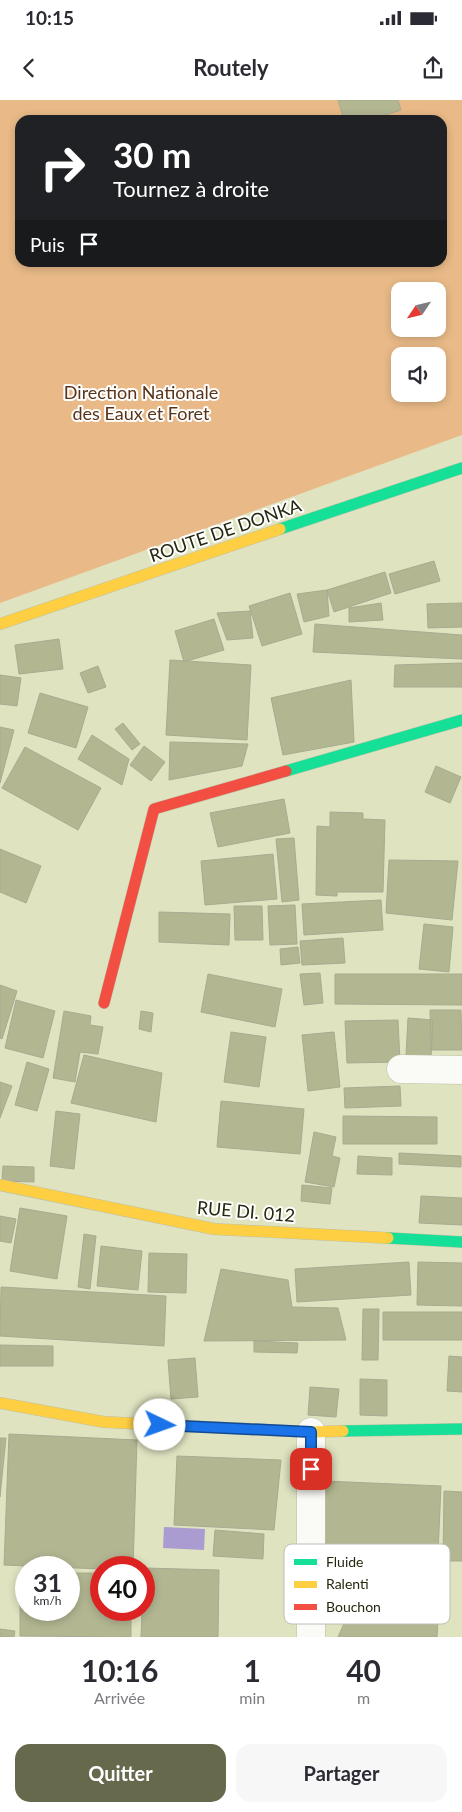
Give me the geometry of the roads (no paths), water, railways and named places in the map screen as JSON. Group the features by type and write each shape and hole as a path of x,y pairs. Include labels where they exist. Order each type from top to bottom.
{"street":[{"name":"ROUTE DE DONKA","path":"0,624 462,468"},
{"path":"104,1003 154,809 462,720"},
{"path":"401,1069 462,1070"},
{"name":"RUE DI. 012","path":"0,1185 214,1229 462,1242"},
{"path":"0,1403 104,1422 311,1432 462,1429"},
{"path":"311,1432 311,1544"},
{"path":"311,1624 311,1637"}],"park label":[{"name":"Direction Nationale des Eaux et Foret","path":"141,402"}]}
